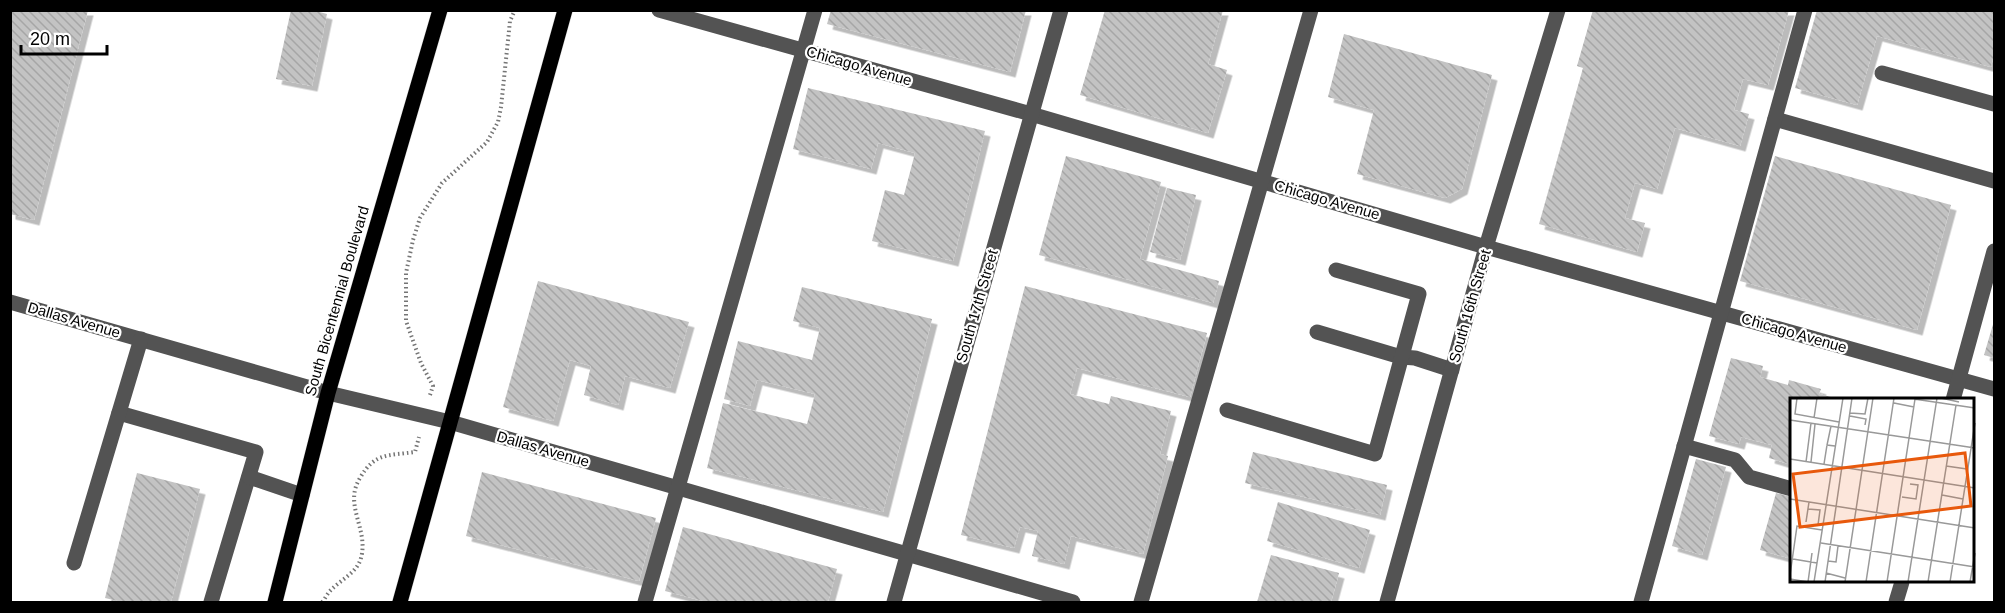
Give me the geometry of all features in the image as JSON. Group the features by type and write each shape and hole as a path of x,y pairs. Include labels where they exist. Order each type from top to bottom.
{"main road":[{"name":"South Bicentennial Boulevard","path":"275,603 328,393 441,10"},
{"path":"400,603 565,10"}],"street":[{"name":"Chicago Avenue","path":"659,10 1995,390"},
{"path":"645,603 815,10"},
{"name":"South 17th Street","path":"894,603 1061,10"},
{"path":"1141,603 1311,10"},
{"name":"South 16th Street","path":"1387,603 1486,247 1558,10"},
{"path":"1641,603 1805,10"},
{"path":"1882,73 1995,104"},
{"path":"1775,119 1995,181"},
{"path":"1953,398 1995,251"},
{"path":"1227,410 1375,454 1419,294 1336,270"},
{"name":"Dallas Avenue","path":"10,302 328,393 450,422 1073,603"},
{"path":"1317,332 1452,370"},
{"path":"74,563 141,339"},
{"path":"119,413 256,452 211,603"},
{"path":"1684,446 1735,460 1749,477 1790,488"},
{"path":"249,477 302,495"},
{"path":"1896,603 1902,583"}],"path":[{"path":"433,386 421,363 406,321 406,273 413,240 420,218 442,183 487,142 498,122 510,21 514,10"},
{"path":"322,603 329,591 353,571 361,560 364,545 353,496 354,488 366,466 377,458 415,452"}],"building":[{"path":"10,10 88,10 34,220 10,214"},
{"path":"291,10 312,10 327,14 312,86 276,79"},
{"path":"831,10 1026,10 1010,72 827,24"},
{"path":"1105,10 1223,10 1208,64 1227,70 1208,133 1080,95"},
{"path":"1593,10 1789,10 1768,85 1743,79 1734,110 1749,114 1740,146 1675,128 1657,189 1635,183 1625,218 1645,223 1637,252 1539,224 1583,68 1577,66"},
{"path":"1817,10 1994,10 1994,53 1991,67 1877,36 1857,105 1795,88"},
{"path":"1344,34 1492,75 1462,189 1445,198 1357,174 1374,110 1328,97"},
{"path":"808,88 985,131 953,261 872,241 885,190 904,195 915,153 878,143 871,169 793,149"},
{"path":"1066,156 1161,182 1140,259 1219,281 1213,303 1039,255"},
{"path":"1775,156 1951,205 1917,330 1740,281"},
{"path":"1167,188 1196,195 1180,260 1150,252"},
{"path":"538,281 689,322 670,388 625,376 618,405 584,395 591,366 570,360 553,421 503,407"},
{"path":"1025,286 1207,333 1190,397 1077,368 1070,394 1109,404 1111,396 1171,411 1160,454 1168,456 1143,554 1071,536 1064,564 1032,556 1038,531 1020,527 1014,548 961,535"},
{"path":"802,287 932,319 883,512 707,468 723,403 807,424 815,394 757,380 750,406 724,399 738,341 812,360 820,328 793,321"},
{"path":"1994,321 1994,358 1984,355"},
{"path":"1731,358 1763,366 1760,377 1788,385 1789,380 1821,389 1819,394 1835,398 1790,398 1790,464 1769,458 1772,445 1741,437 1739,444 1709,436"},
{"path":"1253,452 1387,485 1380,515 1245,483"},
{"path":"1696,459 1726,467 1702,555 1672,546"},
{"path":"482,472 656,518 639,581 466,536"},
{"path":"137,473 200,489 171,602 122,602 105,598"},
{"path":"1776,493 1790,496 1790,558 1760,550"},
{"path":"1278,502 1370,530 1359,568 1267,541"},
{"path":"683,527 837,569 828,602 707,602 665,591"},
{"path":"1271,555 1339,573 1331,602 1257,602"}]}
